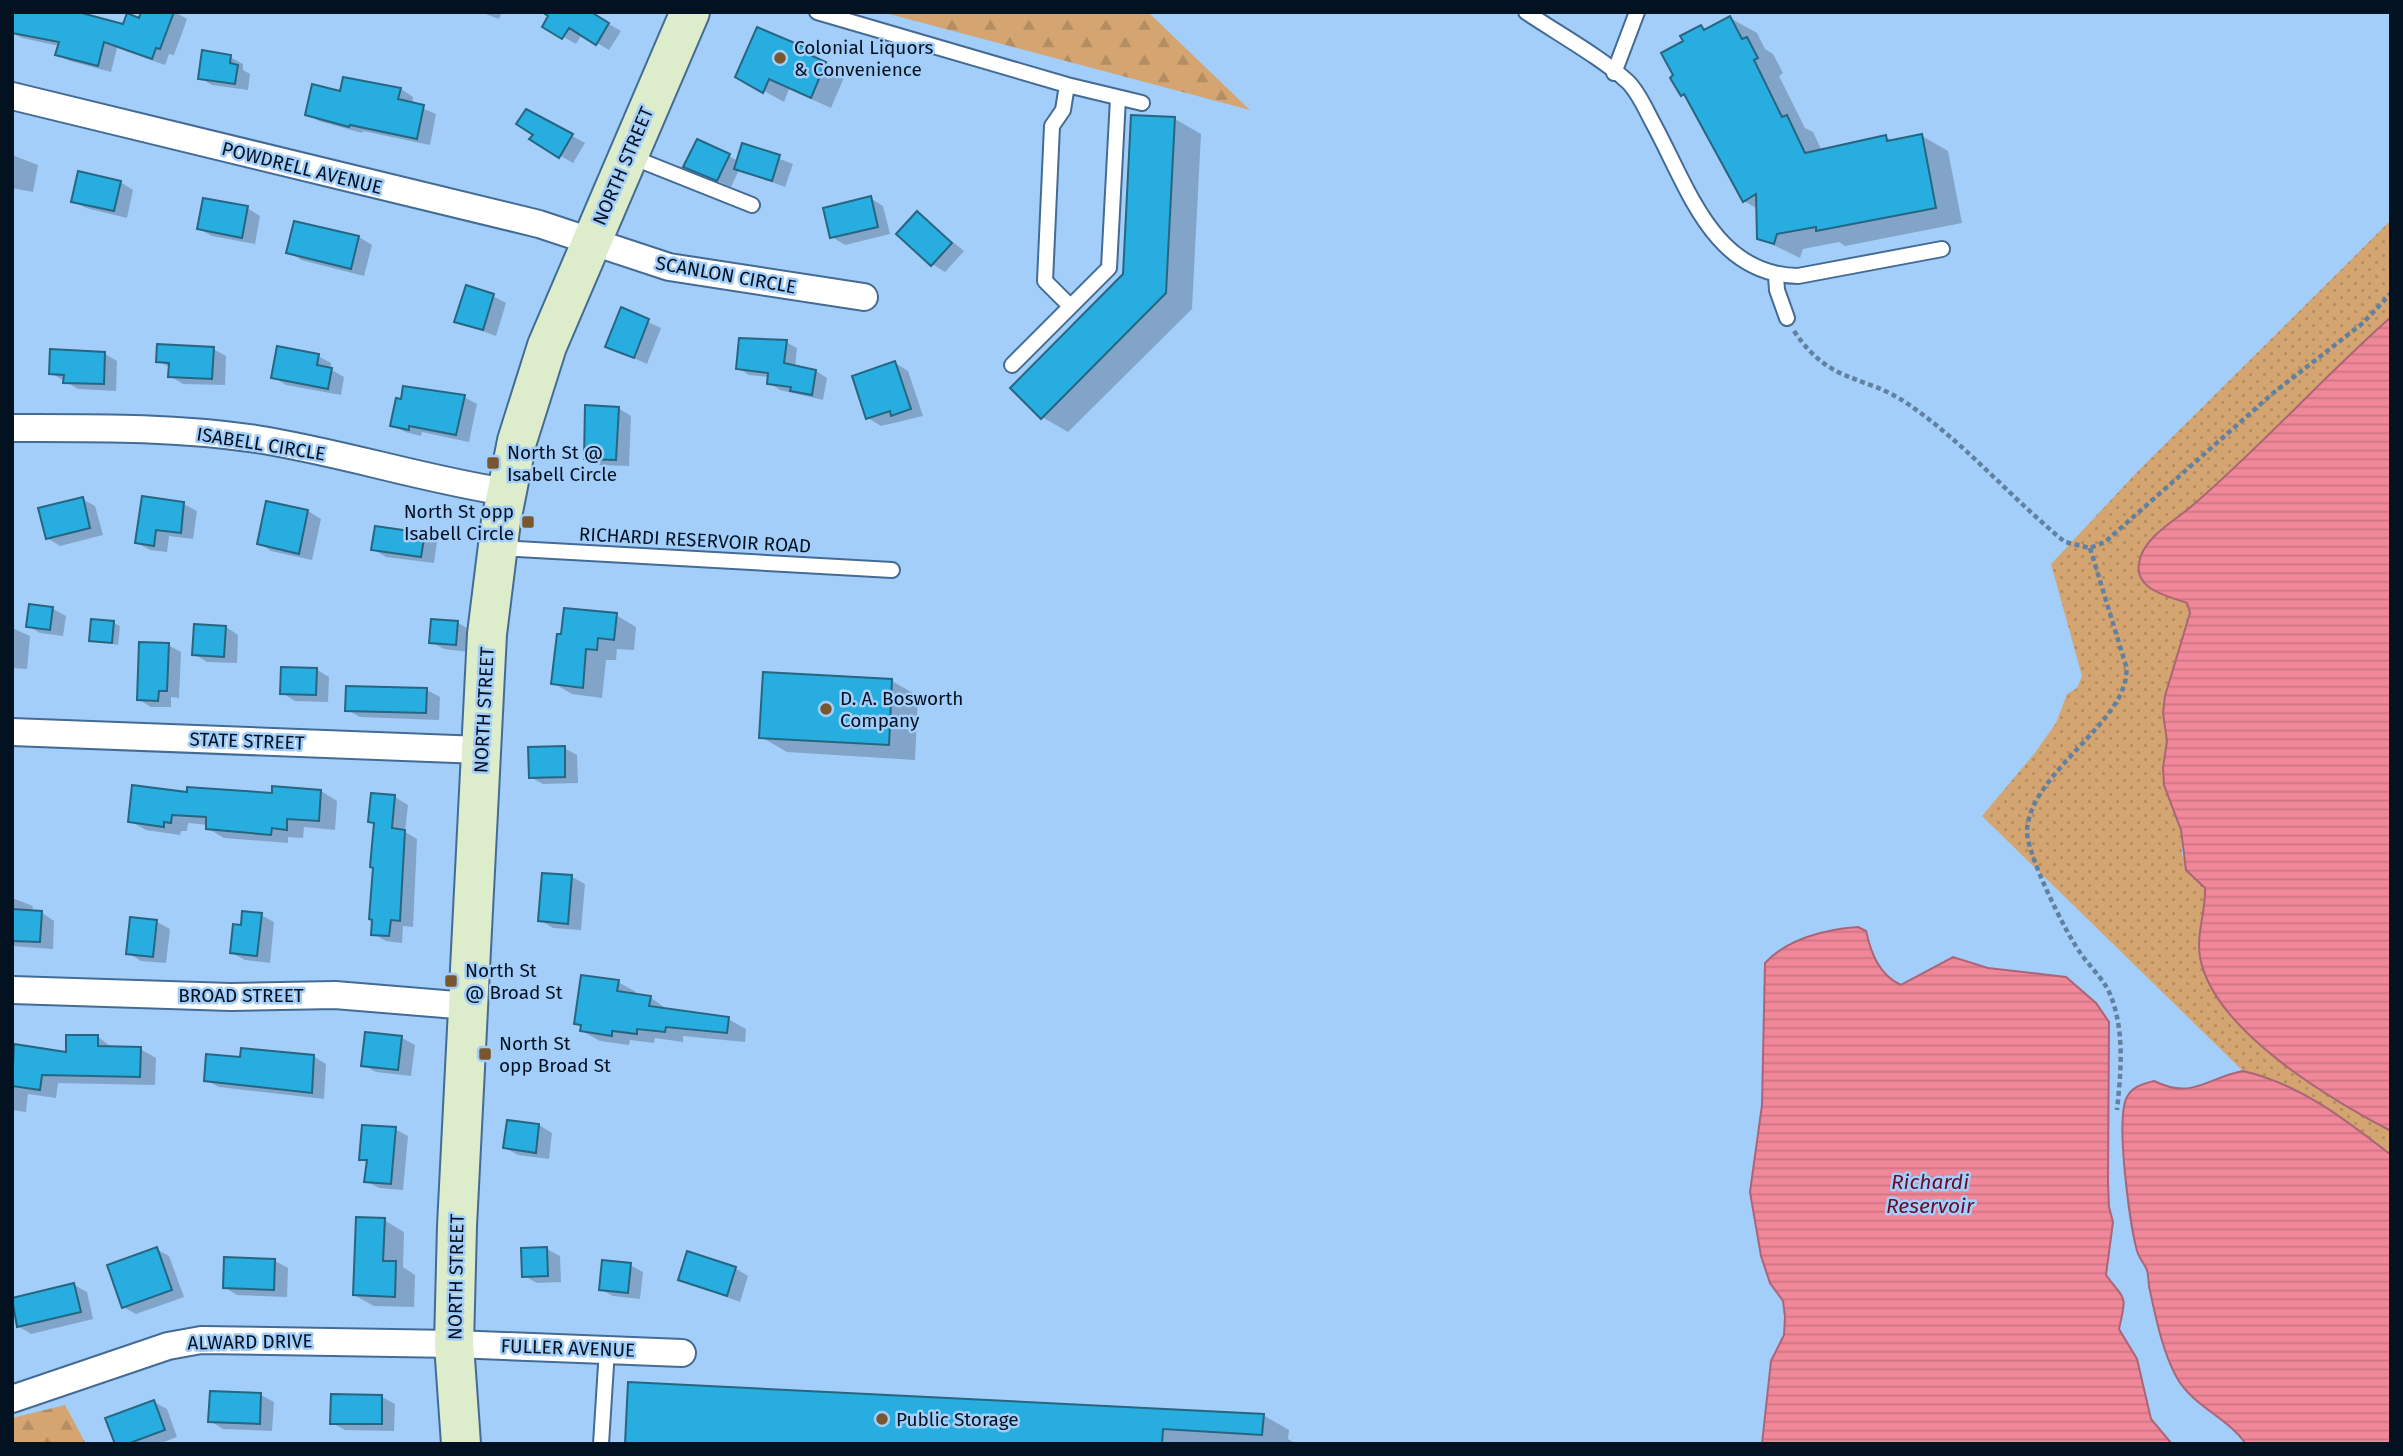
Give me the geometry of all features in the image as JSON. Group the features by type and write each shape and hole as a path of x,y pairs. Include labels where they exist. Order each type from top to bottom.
{"main road":[{"name":"NORTH STREET","path":"460,1444 454,1344 457,1226 481,750 496,548 506,492 536,377 591,240 690,12"}],"street":[{"name":"POWDRELL AVENUE","path":"12,96 539,224 591,240"},
{"name":"SCANLON CIRCLE","path":"591,240 669,267 864,297"},
{"name":"ISABELL CIRCLE","path":"12,428 151,429 244,438 506,492"},
{"name":"STATE STREET","path":"12,732 481,750"},
{"name":"BROAD STREET","path":"12,990 241,998 335,995 468,1006"},
{"name":"ALWARD DRIVE","path":"12,1399 193,1340 454,1344"},
{"name":"FULLER AVENUE","path":"454,1344 682,1353"}],"lane":[{"path":"817,12 1067,85 1142,103"},
{"path":"1526,12 1628,83 1639,97 1721,243 1745,264 1776,275 1798,276 1942,248"},
{"path":"1614,73 1637,12"},
{"path":"1067,85 1063,110 1052,126 1045,281 1070,306"},
{"path":"1012,365 1109,268 1118,98"},
{"path":"628,156 752,205"},
{"path":"1776,275 1777,290 1787,318"},
{"name":"RICHARDI RESERVOIR ROAD","path":"496,548 892,569"},
{"path":"601,1444 607,1349"}],"path":[{"path":"1787,318 1805,347 1828,368 1909,405 2065,542 2090,548 2105,542 2272,394 2363,323 2391,293"},
{"path":"2090,548 2126,666 2126,687 2117,702 2076,748 2038,798 2029,817 2027,839 2070,936 2109,991 2121,1052 2118,1110"}],"green space":[{"path":"1148,12 1250,110 889,14"},
{"path":"2391,220 2391,317 2295,412 2194,505 2157,534 2176,599 2187,603 2190,613 2165,696 2163,713 2167,741 2163,768 2181,830 2182,855 2197,881 2205,888 2199,948 2209,984 2250,1036 2278,1059 2337,1101 2391,1131 2391,1155 2322,1104 2284,1085 2243,1071 1982,816 2034,754 2056,723 2067,694 2077,688 2082,676 2051,564 2138,471"},
{"path":"65,1405 86,1444 12,1444 12,1418"}],"water":[{"path":"2391,317 2391,1131 2337,1101 2278,1059 2250,1036 2209,984 2199,948 2205,888 2186,870 2181,830 2164,785 2163,768 2167,741 2163,713 2165,696 2190,613 2187,603 2147,586 2139,572 2139,563 2153,537 2219,482"},
{"name":"Richardi Reservoir","path":"1858,927 1866,931 1873,955 1882,969 1901,985 1953,957 1988,968 2066,977 2096,1003 2109,1022 2108,1182 2109,1207 2113,1222 2106,1275 2123,1299 2119,1329 2137,1359 2151,1419 2172,1444 1762,1444 1771,1361 1784,1335 1785,1317 1783,1301 1770,1283 1761,1256 1750,1192 1762,1105 1765,963 1784,948 1808,937"},
{"path":"2243,1071 2303,1094 2339,1116 2391,1155 2391,1444 2246,1444 2230,1426 2192,1397 2177,1378 2168,1358 2160,1336 2147,1270 2138,1254 2134,1238 2123,1149 2127,1097 2135,1088 2154,1081 2168,1086 2190,1088"}],"building":[{"path":"12,12 78,12 123,24 127,13 139,18 141,12 174,12 160,49 156,48 152,59 104,42 98,66 55,55 59,42 12,33"},
{"path":"542,12 591,12 609,23 596,45 569,28 562,39 542,27 548,16"},
{"path":"1730,16 1742,39 1747,37 1758,58 1754,60 1782,117 1787,115 1805,153 1886,135 1887,141 1922,134 1936,208 1816,231 1816,227 1777,234 1774,244 1757,239 1756,194 1743,202 1684,94 1681,96 1670,78 1673,75 1661,53 1683,41 1680,36 1701,25 1704,30"},
{"name":"Colonial Liquors & Convenience","path":"757,27 809,49 807,54 826,62 811,98 769,79 763,93 735,77"},
{"path":"202,50 231,55 230,63 238,65 235,84 198,79"},
{"path":"343,77 401,88 398,99 424,105 417,139 350,125 349,127 305,115 312,84 340,91"},
{"path":"526,109 573,134 559,158 529,139 533,135 516,124"},
{"path":"1131,115 1175,117 1166,293 1041,419 1010,388 1123,274"},
{"path":"697,139 730,154 717,181 683,167"},
{"path":"742,143 780,155 772,181 734,169"},
{"path":"78,171 121,181 114,211 71,202"},
{"path":"871,196 878,227 830,238 823,208"},
{"path":"203,198 248,206 242,238 197,229"},
{"path":"917,211 952,243 931,266 896,234"},
{"path":"294,221 359,236 351,269 286,253"},
{"path":"466,285 494,294 483,330 454,322"},
{"path":"621,307 649,319 634,358 605,347"},
{"path":"739,338 787,340 784,363 816,370 812,395 790,391 791,387 767,384 768,373 736,369"},
{"path":"157,344 214,347 212,379 168,377 169,363 156,362"},
{"path":"277,346 319,354 317,365 332,368 328,389 271,378"},
{"path":"50,349 105,352 104,384 63,383 64,375 49,374"},
{"path":"895,361 911,409 891,416 890,411 866,419 852,376"},
{"path":"403,386 465,395 456,435 409,426 409,430 390,426 396,398 401,399"},
{"path":"585,405 619,407 616,460 584,459"},
{"path":"142,496 184,502 181,533 156,530 154,546 135,543"},
{"path":"83,497 90,528 46,539 38,508"},
{"path":"266,501 308,510 299,554 257,544"},
{"path":"375,526 425,533 421,557 371,550"},
{"path":"29,604 53,607 50,630 26,627"},
{"path":"564,608 617,613 614,640 598,638 597,650 586,649 583,688 551,684 557,634 561,634"},
{"path":"91,619 114,621 112,643 89,641"},
{"path":"431,619 458,621 456,645 429,643"},
{"path":"194,624 226,626 224,657 192,655"},
{"path":"139,642 169,643 167,691 159,691 158,701 137,700"},
{"path":"281,667 317,668 316,695 280,694"},
{"name":"D. A. Bosworth Company","path":"763,672 892,679 889,745 759,738"},
{"path":"346,686 427,688 426,713 345,711"},
{"path":"565,746 565,777 529,778 528,747"},
{"path":"132,785 187,792 187,787 272,793 272,786 321,790 319,821 287,819 287,830 272,828 271,835 206,829 206,817 172,815 171,823 164,822 164,827 128,822"},
{"path":"371,793 395,795 392,828 405,830 400,921 391,920 389,936 371,935 372,920 369,919 373,868 370,867 374,823 368,822"},
{"path":"542,873 572,875 568,924 538,921"},
{"path":"12,909 42,911 40,942 12,941"},
{"path":"242,911 262,913 257,956 230,953 233,924 241,925"},
{"path":"130,917 157,920 153,957 126,954"},
{"path":"581,975 619,980 617,991 651,996 649,1006 729,1017 727,1033 666,1027 665,1032 637,1029 637,1034 612,1031 612,1036 580,1031 581,1025 574,1024"},
{"path":"365,1032 402,1036 398,1070 361,1066"},
{"path":"66,1035 98,1035 98,1046 141,1047 140,1077 42,1075 40,1090 12,1086 14,1044 66,1052"},
{"path":"241,1048 314,1055 312,1093 204,1081 206,1054 240,1057"},
{"path":"507,1120 539,1124 536,1153 503,1148"},
{"path":"362,1125 396,1127 391,1184 364,1182 367,1160 359,1160"},
{"path":"356,1217 385,1218 383,1261 396,1261 395,1297 353,1295"},
{"path":"157,1247 172,1290 122,1308 107,1265"},
{"path":"547,1247 548,1276 522,1277 521,1248"},
{"path":"687,1251 736,1267 727,1296 678,1280"},
{"path":"224,1257 275,1259 274,1290 223,1288"},
{"path":"602,1260 631,1263 628,1293 599,1290"},
{"path":"74,1283 81,1312 17,1327 12,1298"},
{"name":"Public Storage","path":"628,1382 1264,1414 1262,1435 1163,1429 1162,1444 625,1444"},
{"path":"210,1391 261,1393 260,1424 208,1422"},
{"path":"331,1394 382,1395 382,1424 330,1424"},
{"path":"154,1400 165,1430 127,1444 115,1444 105,1418"}],"place":[{"name":"Colonial Liquors & Convenience","path":"780,58"},
{"name":"North St @ Isabell Circle","path":"493,463"},
{"name":"North St opp Isabell Circle","path":"528,522"},
{"name":"D. A. Bosworth Company","path":"826,709"},
{"name":"North St @ Broad St","path":"451,981"},
{"name":"North St opp Broad St","path":"485,1054"},
{"name":"Public Storage","path":"882,1419"}]}
